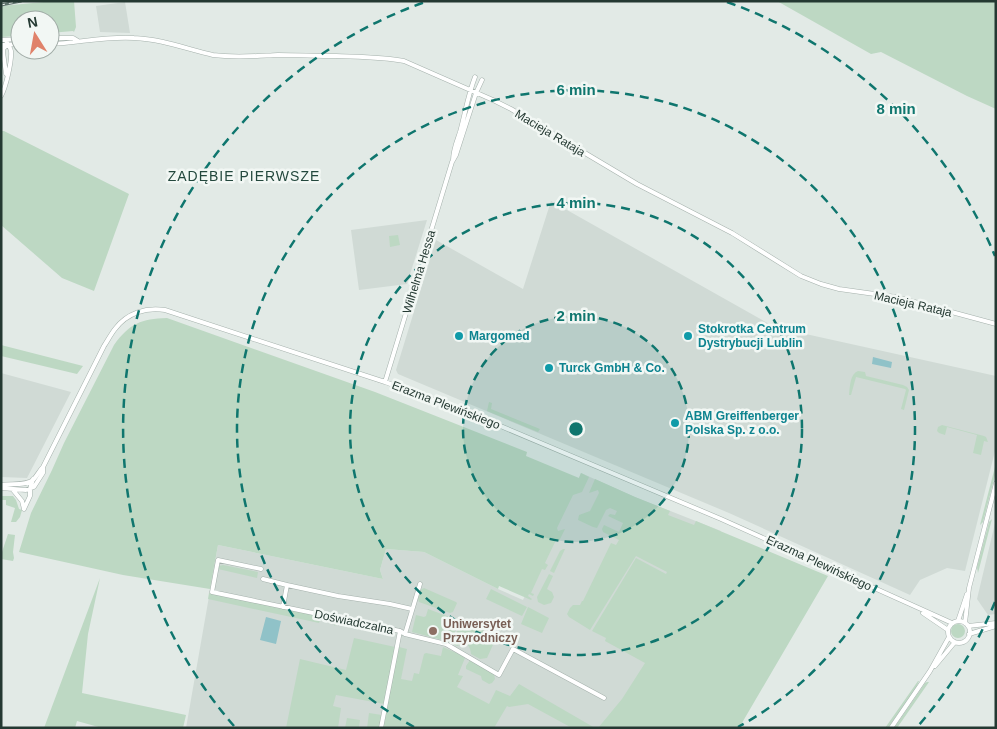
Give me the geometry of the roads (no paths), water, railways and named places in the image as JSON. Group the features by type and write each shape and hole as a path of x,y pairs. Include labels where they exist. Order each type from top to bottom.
{"street":[{"name":"Macieja Rataja","path":"60,38 73,38 78,41"},
{"name":"Macieja Rataja","path":"60,44 126,38 144,39 213,55 234,57 279,55 389,58 404,61 493,100 637,184 732,233 812,281 839,289 896,297 996,324"},
{"path":"1,45 5,42"},
{"path":"1,96 6,82 11,51 5,42"},
{"path":"5,42 3,52 6,82"},
{"name":"Wilhelma Hessa","path":"385,382 452,162 470,90 475,78"},
{"name":"Wilhelma Hessa","path":"452,162 482,80"},
{"name":"Erazma Plewińskiego","path":"1,486 33,479 43,467 115,328 136,313 155,309 171,311 385,382 472,414 703,512 952,623"},
{"name":"Erazma Plewińskiego","path":"1,486 13,489 30,489 39,482 43,473 43,467"},
{"path":"13,489 22,501 24,509 30,496 33,479"},
{"path":"26,482 30,489"},
{"path":"958,621 970,588 996,483"},
{"name":"Doświadczalna","path":"262,569 218,560 212,592 400,631 381,728"},
{"path":"263,579 412,610"},
{"path":"405,634 420,584"},
{"path":"283,607 287,585"},
{"path":"969,634 967,625 970,588"},
{"name":"Erazma Plewińskiego","path":"913,606 948,630"},
{"path":"891,728 930,671 949,637 948,630 952,623 958,621 967,625 996,625"},
{"path":"949,637 955,642 963,642 969,634 996,625"},
{"path":"400,631 405,634 446,644 500,674 513,648 604,698"},
{"path":"930,671 955,642"}],"water":[{"path":"873,357 892,362 891,368 872,364"},
{"path":"266,617 281,621 276,644 260,640"}],"railway":[{"path":"1,5 21,1"}],"place":[{"name":"Margomed","path":"459,336"},
{"name":"Stokrotka Centrum Dystrybucji Lublin","path":"688,336"},
{"name":"Turck GmbH & Co.","path":"549,368"},
{"name":"ABM Greiffenberger Polska Sp. z o.o.","path":"675,423"},
{"name":"Uniwersytet Przyrodniczy","path":"433,631"}],"district":[{"name":"ZADĘBIE PIERWSZE","path":"244,176"}]}
